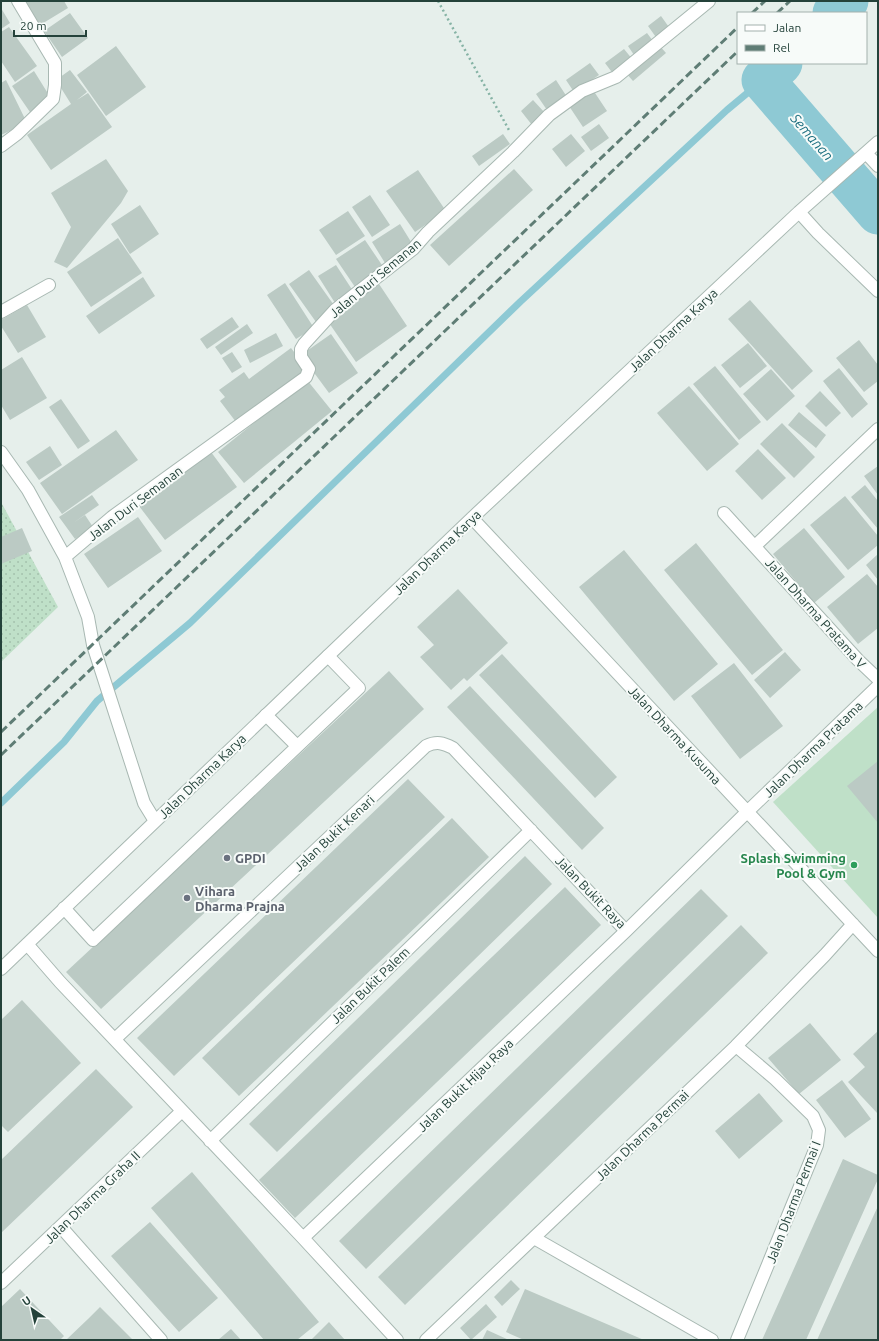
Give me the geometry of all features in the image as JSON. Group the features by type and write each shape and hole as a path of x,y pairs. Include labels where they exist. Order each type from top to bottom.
{"street":[{"path":"1,146 20,131 53,99 56,85 55,63 18,1"},
{"name":"Jalan Duri Semanan","path":"65,557 112,517 306,377 309,369 300,357 304,344 335,310 413,249 428,232 549,115 582,91 616,77 709,1"},
{"name":"Jalan Dharma Karya","path":"1,969 472,518 799,212 878,142"},
{"path":"866,153 878,166"},
{"path":"799,212 818,233 878,291"},
{"path":"1,312 49,285"},
{"name":"Jalan Dharma Pratama V","path":"755,546 878,429"},
{"path":"1,452 28,490 65,557 88,617 93,645 144,803 155,821"},
{"name":"Jalan Dharma Pratama V","path":"724,513 858,660 878,679"},
{"name":"Jalan Dharma Kusuma","path":"472,518 878,951"},
{"path":"64,908 94,940 358,688 328,656"},
{"name":"Jalan Dharma Pratama","path":"747,812 878,686"},
{"path":"266,715 297,746"},
{"name":"Jalan Bukit Raya","path":"432,743 440,742 453,748 626,931 747,812"},
{"name":"Jalan Bukit Kenari","path":"115,1039 420,752 432,743"},
{"name":"Jalan Bukit Palem","path":"210,1141 531,830"},
{"name":"Jalan Dharma Permai","path":"426,1340 736,1046 825,955 853,924"},
{"name":"Jalan Bukit Hijau Raya","path":"303,1238 626,931"},
{"path":"27,944 60,982 398,1340"},
{"name":"Jalan Dharma Permai I","path":"736,1046 775,1079 813,1116 819,1130 817,1146 737,1340"},
{"name":"Jalan Dharma Graha II","path":"1,1283 182,1111"},
{"path":"61,1227 161,1340"},
{"path":"534,1238 712,1340"}],"path":[{"path":"438,1 518,146"}],"green space":[{"path":"1,502 58,607 1,662"},
{"name":"Splash Swimming Pool & Gym","path":"878,707 878,918 773,802"}],"building":[{"path":"24,1 64,1 68,8 40,25"},
{"path":"1,8 10,23 1,29"},
{"path":"70,13 88,38 62,57 44,31"},
{"path":"661,16 671,30 658,40 648,26"},
{"path":"9,27 37,66 15,82 1,61 1,32"},
{"path":"647,33 656,45 636,58 628,46"},
{"path":"659,45 666,53 633,81 626,73"},
{"path":"116,46 146,87 106,116 77,75"},
{"path":"624,49 633,60 614,75 605,63"},
{"path":"590,63 599,75 574,92 566,80"},
{"path":"70,70 87,92 77,100 88,93 112,127 51,170 27,135 71,104 56,80"},
{"path":"34,71 52,100 32,115 12,86"},
{"path":"6,80 27,123 1,135 1,83"},
{"path":"556,80 567,97 547,110 536,94"},
{"path":"593,90 607,111 583,127 569,106"},
{"path":"533,100 545,113 532,125 521,111"},
{"path":"599,124 609,138 591,151 581,137"},
{"path":"503,134 510,144 479,166 472,156"},
{"path":"571,134 585,151 566,167 552,149"},
{"path":"106,159 128,191 121,203 67,268 54,262 71,227 51,193"},
{"path":"514,169 533,190 449,266 430,245"},
{"path":"418,170 446,211 415,232 386,191"},
{"path":"370,195 390,225 372,237 352,207"},
{"path":"140,205 159,234 130,254 111,224"},
{"path":"348,211 365,236 336,255 319,230"},
{"path":"400,224 413,245 385,263 372,242"},
{"path":"118,238 142,273 91,307 67,272"},
{"path":"365,240 384,268 355,287 336,259"},
{"path":"336,265 353,291 335,303 318,276"},
{"path":"309,270 336,308 316,322 289,284"},
{"path":"143,277 155,296 99,334 86,316"},
{"path":"285,283 314,328 296,339 267,295"},
{"path":"379,284 407,326 356,362 327,320"},
{"path":"750,300 813,371 792,390 728,319"},
{"path":"27,305 46,337 18,353 1,326 1,320"},
{"path":"232,317 239,327 207,349 200,339"},
{"path":"247,324 253,333 221,355 215,347"},
{"path":"276,333 283,346 250,363 244,350"},
{"path":"331,334 358,373 329,393 301,355"},
{"path":"859,340 878,365 878,381 864,392 836,358"},
{"path":"748,343 767,366 740,388 721,365"},
{"path":"291,348 307,369 236,422 220,401 225,397 219,390 244,372 249,379"},
{"path":"232,352 242,367 232,373 222,358"},
{"path":"22,357 47,398 10,420 1,405 1,370"},
{"path":"715,366 761,422 739,440 693,384"},
{"path":"839,368 868,404 852,418 823,381"},
{"path":"771,369 795,396 767,421 743,394"},
{"path":"307,380 332,411 244,483 218,452"},
{"path":"689,386 739,444 707,471 657,413"},
{"path":"820,391 841,413 826,427 805,406"},
{"path":"61,399 90,441 78,449 49,407"},
{"path":"799,412 826,435 816,448 788,425"},
{"path":"782,423 815,457 794,478 760,444"},
{"path":"116,430 138,460 62,514 40,483"},
{"path":"50,446 62,465 39,480 26,462"},
{"path":"758,449 786,478 762,500 735,471"},
{"path":"211,452 237,487 165,540 139,506"},
{"path":"878,466 878,495 864,476"},
{"path":"865,485 878,501 878,529 851,497"},
{"path":"92,495 99,505 73,523 85,515 93,527 75,539 59,517"},
{"path":"845,496 878,536 878,545 848,570 810,525"},
{"path":"138,517 162,551 108,588 84,554"},
{"path":"22,528 32,551 1,564 1,537"},
{"path":"804,528 845,577 814,603 773,554"},
{"path":"696,543 783,650 752,675 664,570"},
{"path":"624,550 718,664 674,701 579,587"},
{"path":"878,554 878,580 866,565"},
{"path":"867,574 878,587 878,628 858,644 827,607"},
{"path":"458,589 508,643 467,681 464,678 451,690 420,657 434,645 417,627"},
{"path":"785,652 801,670 770,698 754,680"},
{"path":"502,654 617,777 595,798 479,675"},
{"path":"734,663 783,726 740,759 691,696"},
{"path":"389,671 424,709 101,1009 66,972"},
{"path":"470,686 604,828 582,850 447,707"},
{"path":"878,761 878,823 847,786"},
{"path":"408,779 445,817 174,1076 137,1038"},
{"path":"452,818 489,857 239,1096 202,1058"},
{"path":"525,856 552,884 277,1152 249,1124"},
{"path":"565,887 601,925 295,1218 259,1180"},
{"path":"701,889 728,916 366,1269 339,1241"},
{"path":"741,925 768,953 405,1305 378,1277"},
{"path":"22,1000 81,1063 8,1132 1,1125 1,1020"},
{"path":"810,1023 841,1060 799,1094 768,1058"},
{"path":"878,1031 878,1114 848,1082 865,1067 853,1054"},
{"path":"96,1069 133,1107 1,1233 1,1160"},
{"path":"842,1080 871,1119 845,1138 816,1100"},
{"path":"759,1093 783,1121 739,1159 715,1131"},
{"path":"843,1159 878,1175 878,1179 806,1340 762,1340"},
{"path":"192,1172 319,1322 297,1340 264,1340 151,1208"},
{"path":"878,1206 878,1340 817,1340 856,1254"},
{"path":"150,1222 218,1298 179,1332 111,1256"},
{"path":"511,1280 520,1289 502,1306 494,1297"},
{"path":"20,1289 64,1336 60,1340 1,1340 1,1307"},
{"path":"525,1289 644,1340 524,1340 506,1332"},
{"path":"486,1304 497,1317 471,1340 460,1328"},
{"path":"100,1307 133,1340 66,1340 88,1319"},
{"path":"329,1322 345,1340 311,1340"},
{"path":"231,1329 241,1340 218,1340"},
{"path":"487,1330 509,1340 482,1340"}],"waterway":[{"name":"Semanan","path":"835,12 847,1"},
{"name":"Semanan","path":"780,64 763,80 878,213"},
{"path":"1,803 64,742 97,701 190,623 520,302 727,110 763,80"}],"railway":[{"path":"753,12 765,1"},
{"path":"778,12 790,1"},
{"path":"1,732 737,28"},
{"path":"1,755 737,52"}],"place":[{"name":"GPDI","path":"227,858"},
{"name":"Splash Swimming Pool & Gym","path":"854,865"},
{"name":"Vihara Dharma Prajna","path":"187,898"}]}
